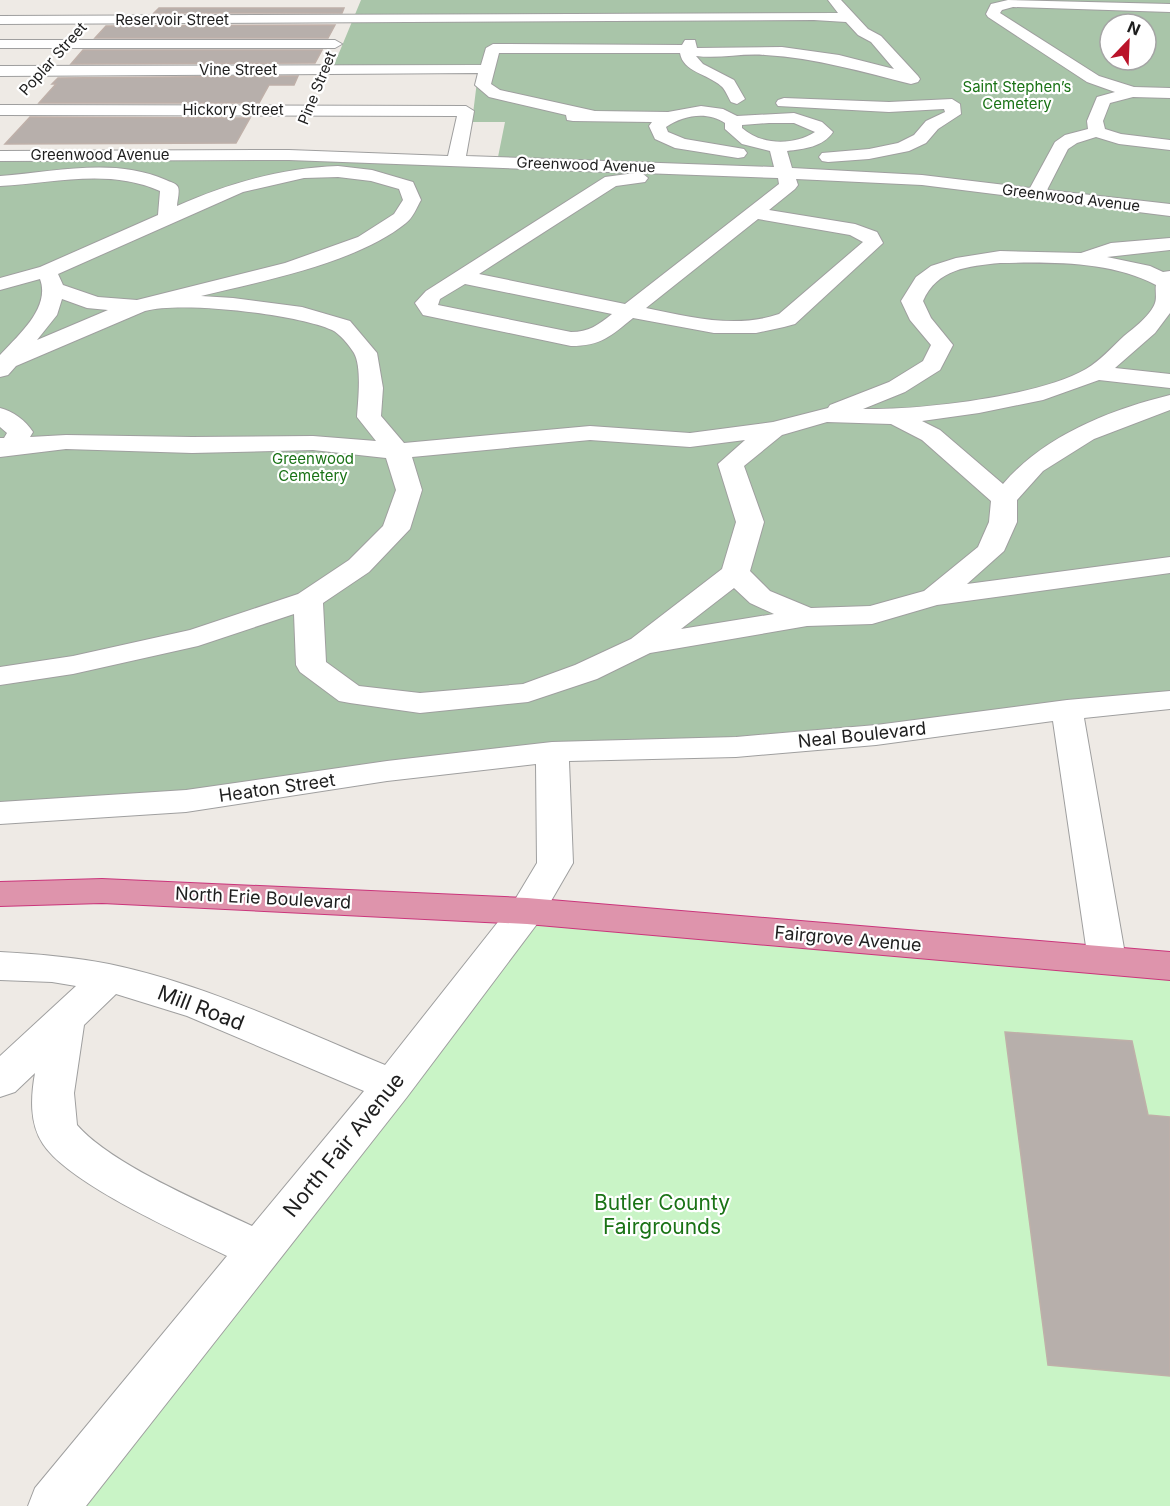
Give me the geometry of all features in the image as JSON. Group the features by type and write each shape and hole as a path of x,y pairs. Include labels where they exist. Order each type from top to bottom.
{"highway":[{"name":"North Erie Boulevard","path":"0,894 102,891 527,911"},
{"name":"Fairgrove Avenue","path":"527,911 1170,966"}],"street":[{"path":"268,20 281,0"},
{"name":"Pine Street","path":"289,155 353,0"},
{"path":"505,0 483,85 495,94 594,116"},
{"path":"832,0 863,32 876,39 922,84"},
{"path":"1132,93 1093,79 993,14 996,7 1012,3 1041,3 1170,8"},
{"name":"Poplar Street","path":"2,112 46,71 100,7"},
{"path":"680,11 690,44 688,58 698,67 728,83 749,100 889,107 952,104"},
{"name":"Reservoir Street","path":"0,20 500,18 680,11 849,18"},
{"path":"0,44 334,44"},
{"path":"493,49 680,49 690,52 751,50 830,57 872,66 942,93 952,104 953,114 932,124 920,139 903,147 849,155 781,159 681,144 661,135 657,126 667,117"},
{"name":"Vine Street","path":"0,71 477,69"},
{"path":"1097,132 1095,121 1103,100 1132,93 1170,93"},
{"name":"Hickory Street","path":"2,112 312,100 466,111 456,160"},
{"path":"725,116 749,100"},
{"path":"517,115 667,117 689,112 806,121 819,126 825,132 819,138 806,143 781,159"},
{"path":"725,116 740,137 781,159 789,185 781,192 755,213 600,334 588,339 571,339 431,310 426,303 461,277 610,181 637,177 727,181 753,184 781,192"},
{"path":"1036,194 1061,146 1071,139 1097,132 1119,139 1170,145"},
{"name":"Greenwood Avenue","path":"0,156 289,155 456,160 781,159 922,180 1170,210"},
{"path":"2,182 117,173 152,178 169,188 167,216"},
{"path":"0,284 51,280 167,216 220,192 259,180 305,174 351,173 384,177 406,186 412,200 401,218 365,240 292,267 137,306 3,365"},
{"path":"461,277 703,326 742,329 769,326 787,319 873,243 870,236 855,230 755,213"},
{"path":"1083,259 1111,249 1170,244"},
{"path":"4,447 66,442 192,445 313,443 397,451 590,433 690,440 775,429 826,414 897,387 932,365 942,345 921,320 912,301 922,281 953,264 994,258 1083,259 1143,270 1168,280 1166,304 1147,328 1096,373 1079,381 1042,393 979,406 896,417 826,414"},
{"path":"51,280 95,303 137,306"},
{"path":"3,365 46,315 51,280"},
{"path":"0,676 73,665 198,637 308,600 359,566 396,529 409,490 397,451 369,417 371,388 366,353 342,326 302,313 232,304 164,301"},
{"path":"1096,373 1170,381"},
{"path":"934,597 990,551 1003,522 1004,499 1037,463 1072,440 1139,412 1170,402"},
{"path":"0,415 21,432 4,447"},
{"path":"896,417 931,435 1004,499"},
{"path":"308,600 311,665 350,694 420,704 528,693 586,672 642,645 735,573 750,522 731,464 775,429"},
{"path":"642,645 807,617 872,615 934,597 1170,565"},
{"path":"735,573 760,597 807,617"},
{"name":"Neal Boulevard","path":"552,753 736,747 876,735 1067,710 1170,700"},
{"path":"1067,710 1107,960"},
{"name":"Heaton Street","path":"0,813 186,801 387,771 552,753"},
{"name":"North Fair Avenue","path":"54,1506 392,1086 527,911 555,863 552,753"},
{"name":"Mill Road","path":"0,966 40,966 110,978 175,994 392,1086"},
{"path":"0,1081 110,978"},
{"path":"65,1020 53,1108 58,1134 75,1153 146,1193 259,1251"}],"green space":[{"name":"Greenwood Cemetery","path":"361,0 1170,0 1170,700 552,752 0,813 0,156 497,162 505,122 472,122 479,65 334,65"},
{"name":"Butler County Fairgrounds","path":"527,911 1170,966 1170,1506 55,1506"}],"building":[{"path":"159,8 344,8 342,13 154,13"},
{"path":"335,25 328,38 95,38 106,26"},
{"path":"83,50 322,50 315,63 71,64"},
{"path":"298,76 294,85 269,85 259,103 39,103 56,84 52,84 58,78"},
{"path":"30,117 250,118 236,143 5,144"},
{"path":"1005,1032 1132,1041 1148,1115 1170,1117 1170,1376 1048,1365"}],"park label":[{"name":"Saint Stephen’s Cemetery","path":"1017,96"}]}
